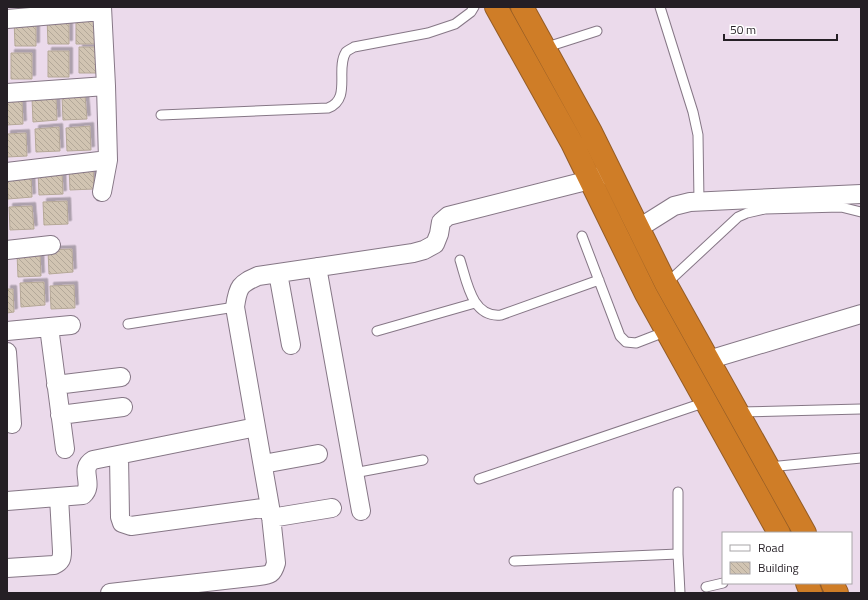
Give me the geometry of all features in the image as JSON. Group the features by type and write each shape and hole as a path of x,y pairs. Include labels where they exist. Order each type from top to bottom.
{"highway":[{"path":"496,7 572,143 646,294 778,532"},
{"path":"522,7 591,132 666,284 804,532"},
{"path":"832,584 837,593"}],"street":[{"path":"7,19 31,12 102,9 108,160 102,192"},
{"path":"7,93 106,86"},
{"path":"7,172 108,160"},
{"path":"110,593 269,575 274,570 276,563 263,464 235,307 236,295 242,283 258,276 413,253 424,250 435,244 440,234 441,222 448,216 590,180 611,172"},
{"path":"639,228 674,206 690,202 861,194"},
{"path":"7,250 50,245"},
{"path":"318,267 361,511"},
{"path":"278,273 291,345"},
{"path":"708,360 861,314"},
{"path":"7,331 71,325"},
{"path":"49,327 65,449"},
{"path":"7,352 12,424"},
{"path":"56,385 121,377"},
{"path":"60,415 123,407"},
{"path":"7,501 83,495 87,491 88,484 86,468 88,463 94,460 256,427"},
{"path":"263,464 318,454"},
{"path":"119,455 120,517 122,523 126,525 131,526 270,512 332,508"},
{"path":"7,568 54,565 59,563 62,558 62,551 59,497"}],"lane":[{"path":"161,115 328,108 335,106 340,98 344,58 347,51 354,47 428,33 455,24 471,12 474,7"},
{"path":"660,7 694,112 698,135 699,202"},
{"path":"544,48 597,31"},
{"path":"666,284 738,217 747,212 765,209 841,207 861,212"},
{"path":"582,236 620,336 626,342 636,343 667,331"},
{"path":"460,260 474,303 484,313 493,316 501,315 599,280"},
{"path":"377,331 474,303"},
{"path":"128,324 235,307"},
{"path":"479,479 706,402"},
{"path":"738,412 861,410"},
{"path":"768,467 861,458"},
{"path":"354,473 423,460"},
{"path":"678,492 678,554 680,593"},
{"path":"514,561 678,554"},
{"path":"706,587 722,583"}],"building":[{"path":"47,18 69,18 69,44 48,44"},
{"path":"76,18 97,18 97,44 76,44"},
{"path":"14,20 36,20 36,46 15,46"},
{"path":"79,47 100,47 100,73 79,73"},
{"path":"48,51 69,51 69,77 48,77"},
{"path":"11,53 32,53 32,79 11,79"},
{"path":"85,95 87,119 63,120 62,97"},
{"path":"56,97 57,120 33,122 32,98"},
{"path":"7,101 22,101 23,124 7,125"},
{"path":"90,126 91,150 67,151 66,128"},
{"path":"59,127 60,151 36,152 35,129"},
{"path":"26,133 27,156 7,157 7,134"},
{"path":"93,165 94,189 70,190 69,167"},
{"path":"62,170 63,194 39,195 38,172"},
{"path":"31,174 32,197 8,199 7,175"},
{"path":"67,201 68,224 44,225 43,202"},
{"path":"32,206 34,229 10,230 9,207"},
{"path":"72,249 73,272 49,274 48,250"},
{"path":"40,253 41,276 18,277 17,254"},
{"path":"44,282 45,305 21,307 20,283"},
{"path":"74,285 75,308 51,309 50,286"},
{"path":"7,289 13,289 14,312 7,313"}]}
